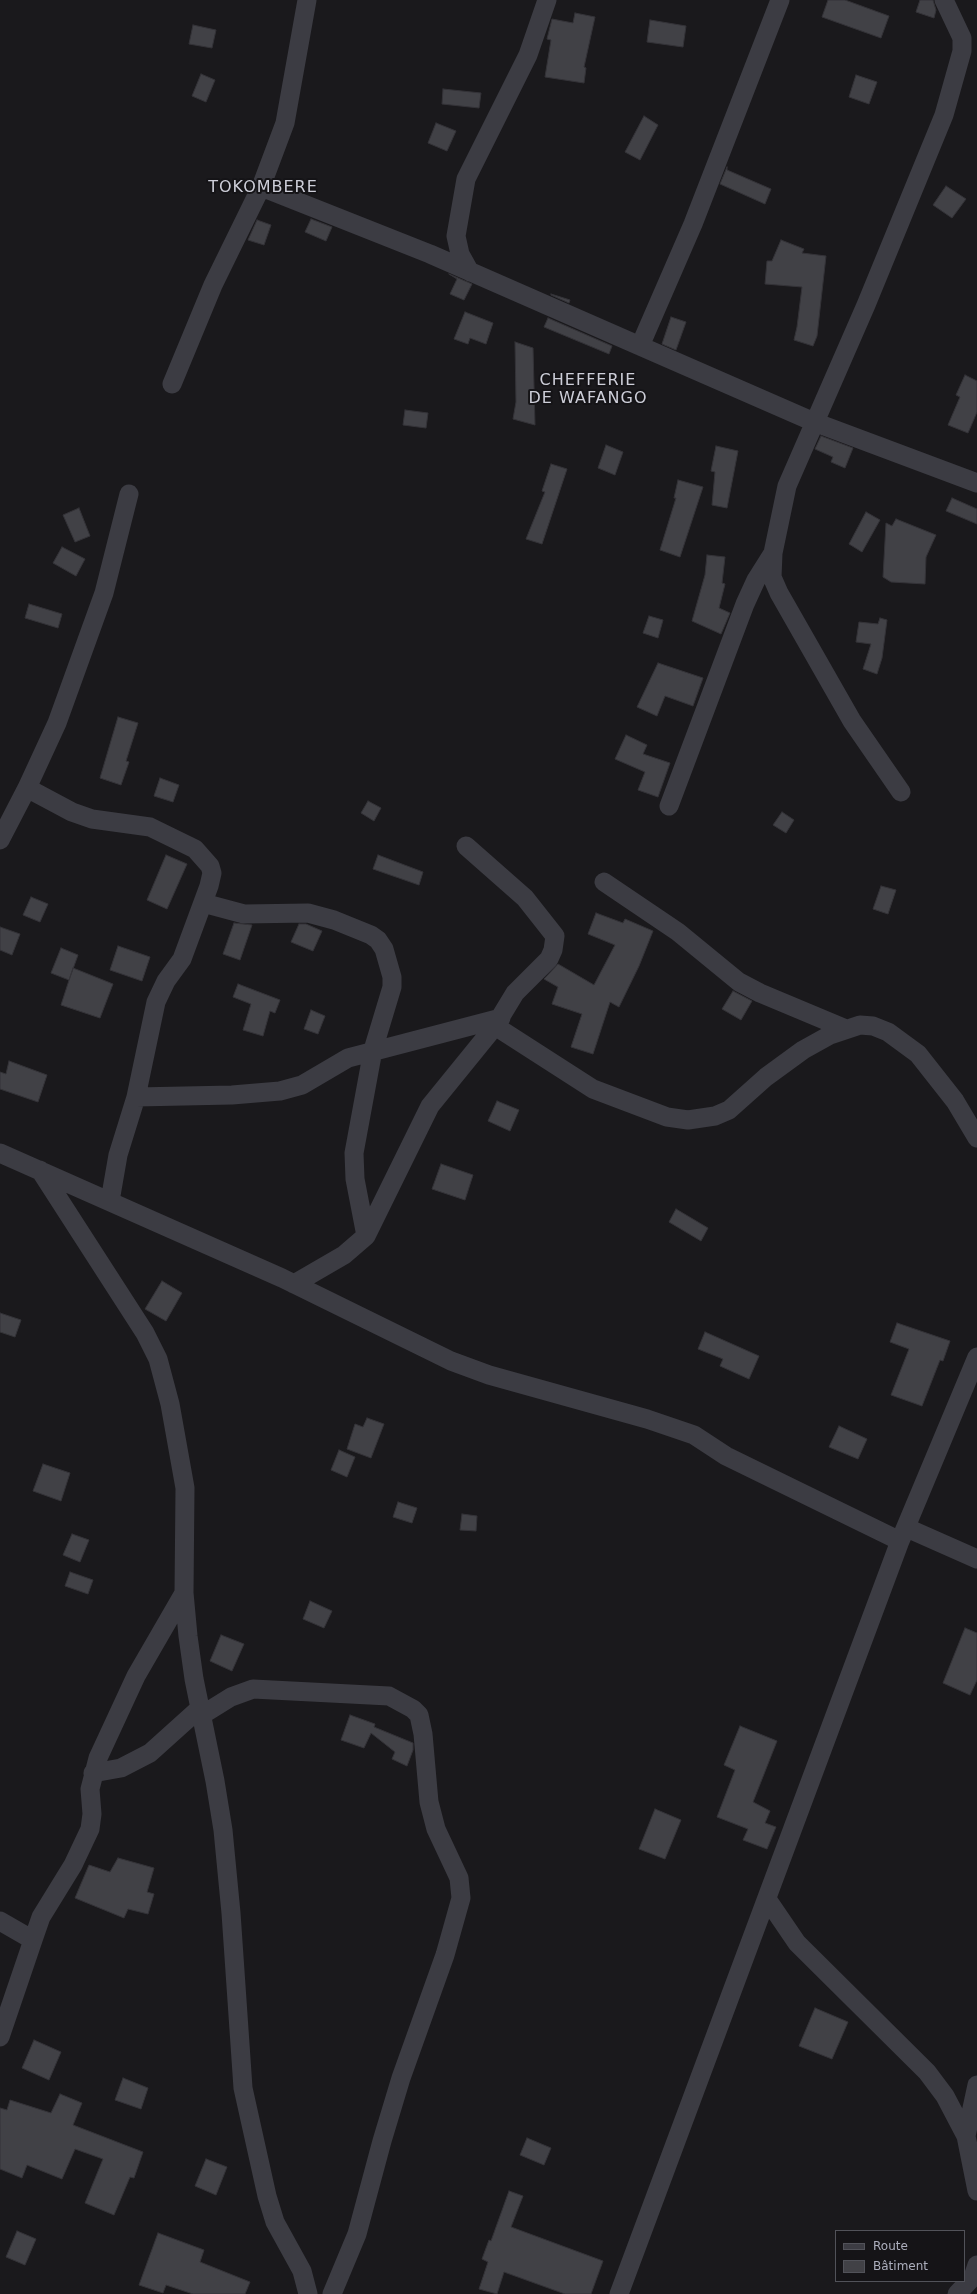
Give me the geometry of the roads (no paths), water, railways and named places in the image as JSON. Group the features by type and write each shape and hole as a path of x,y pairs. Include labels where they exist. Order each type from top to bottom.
{"street":[{"path":"172,384 213,285 260,186 285,123 307,0"},
{"path":"470,272 460,254 456,236 466,179 528,55 547,0"},
{"path":"640,346 692,224 780,0"},
{"path":"900,792 852,721 779,593 772,577 773,553 787,486 866,305 944,115 962,51 962,38 944,0"},
{"path":"260,186 470,272 814,422 977,483"},
{"path":"0,840 27,788 57,723 104,593 120,535 129,494"},
{"path":"669,806 744,604 756,580 773,553"},
{"path":"27,788 72,812 92,819 150,827 195,849 204,858 212,873 203,903 182,959 166,982 156,1002 136,1097 118,1156 110,1201"},
{"path":"294,1284 344,1255 366,1236 430,1106 498,1022 515,993 549,959 553,950 554,936 526,898 466,846"},
{"path":"604,882 678,932 739,982 760,993 846,1029"},
{"path":"203,903 244,914 308,913 334,920 378,940 389,960 392,987 372,1050 354,1153 355,1179 366,1236"},
{"path":"136,1097 232,1095 280,1090 302,1085 348,1058 372,1050 498,1022 593,1089 667,1117 688,1120 715,1116 729,1110 766,1077 797,1055 830,1035 860,1025 873,1026 888,1032 918,1054 955,1101 977,1138"},
{"path":"0,1153 294,1284 451,1361 489,1375 647,1419 694,1435 726,1456 903,1535 977,1559"},
{"path":"40,1170 145,1333 158,1359 170,1404 185,1488 184,1593 194,1679 223,1830 231,1913 243,2088 267,2196 275,2222 302,2271 308,2294"},
{"path":"619,2294 903,1535 977,1357"},
{"path":"0,2037 41,1917 73,1866 90,1829 92,1814 90,1788 98,1758 136,1676 184,1593"},
{"path":"93,1773 121,1768 150,1753 201,1712 231,1697 253,1689 389,1696 413,1709 419,1715 423,1734 429,1802 436,1829 459,1878 461,1898 445,1956 397,2092 357,2234 332,2294"},
{"path":"767,1899 797,1943 927,2072 945,2096 966,2136 977,2191"},
{"path":"0,1921 33,1940"},
{"path":"966,2136 977,2084"},
{"path":"957,2294 973,2277 977,2265"}],"district":[{"name":"TOKOMBERE","path":"263,188"},
{"name":"CHEFFERIE DE WAFANGO","path":"588,390"}]}
